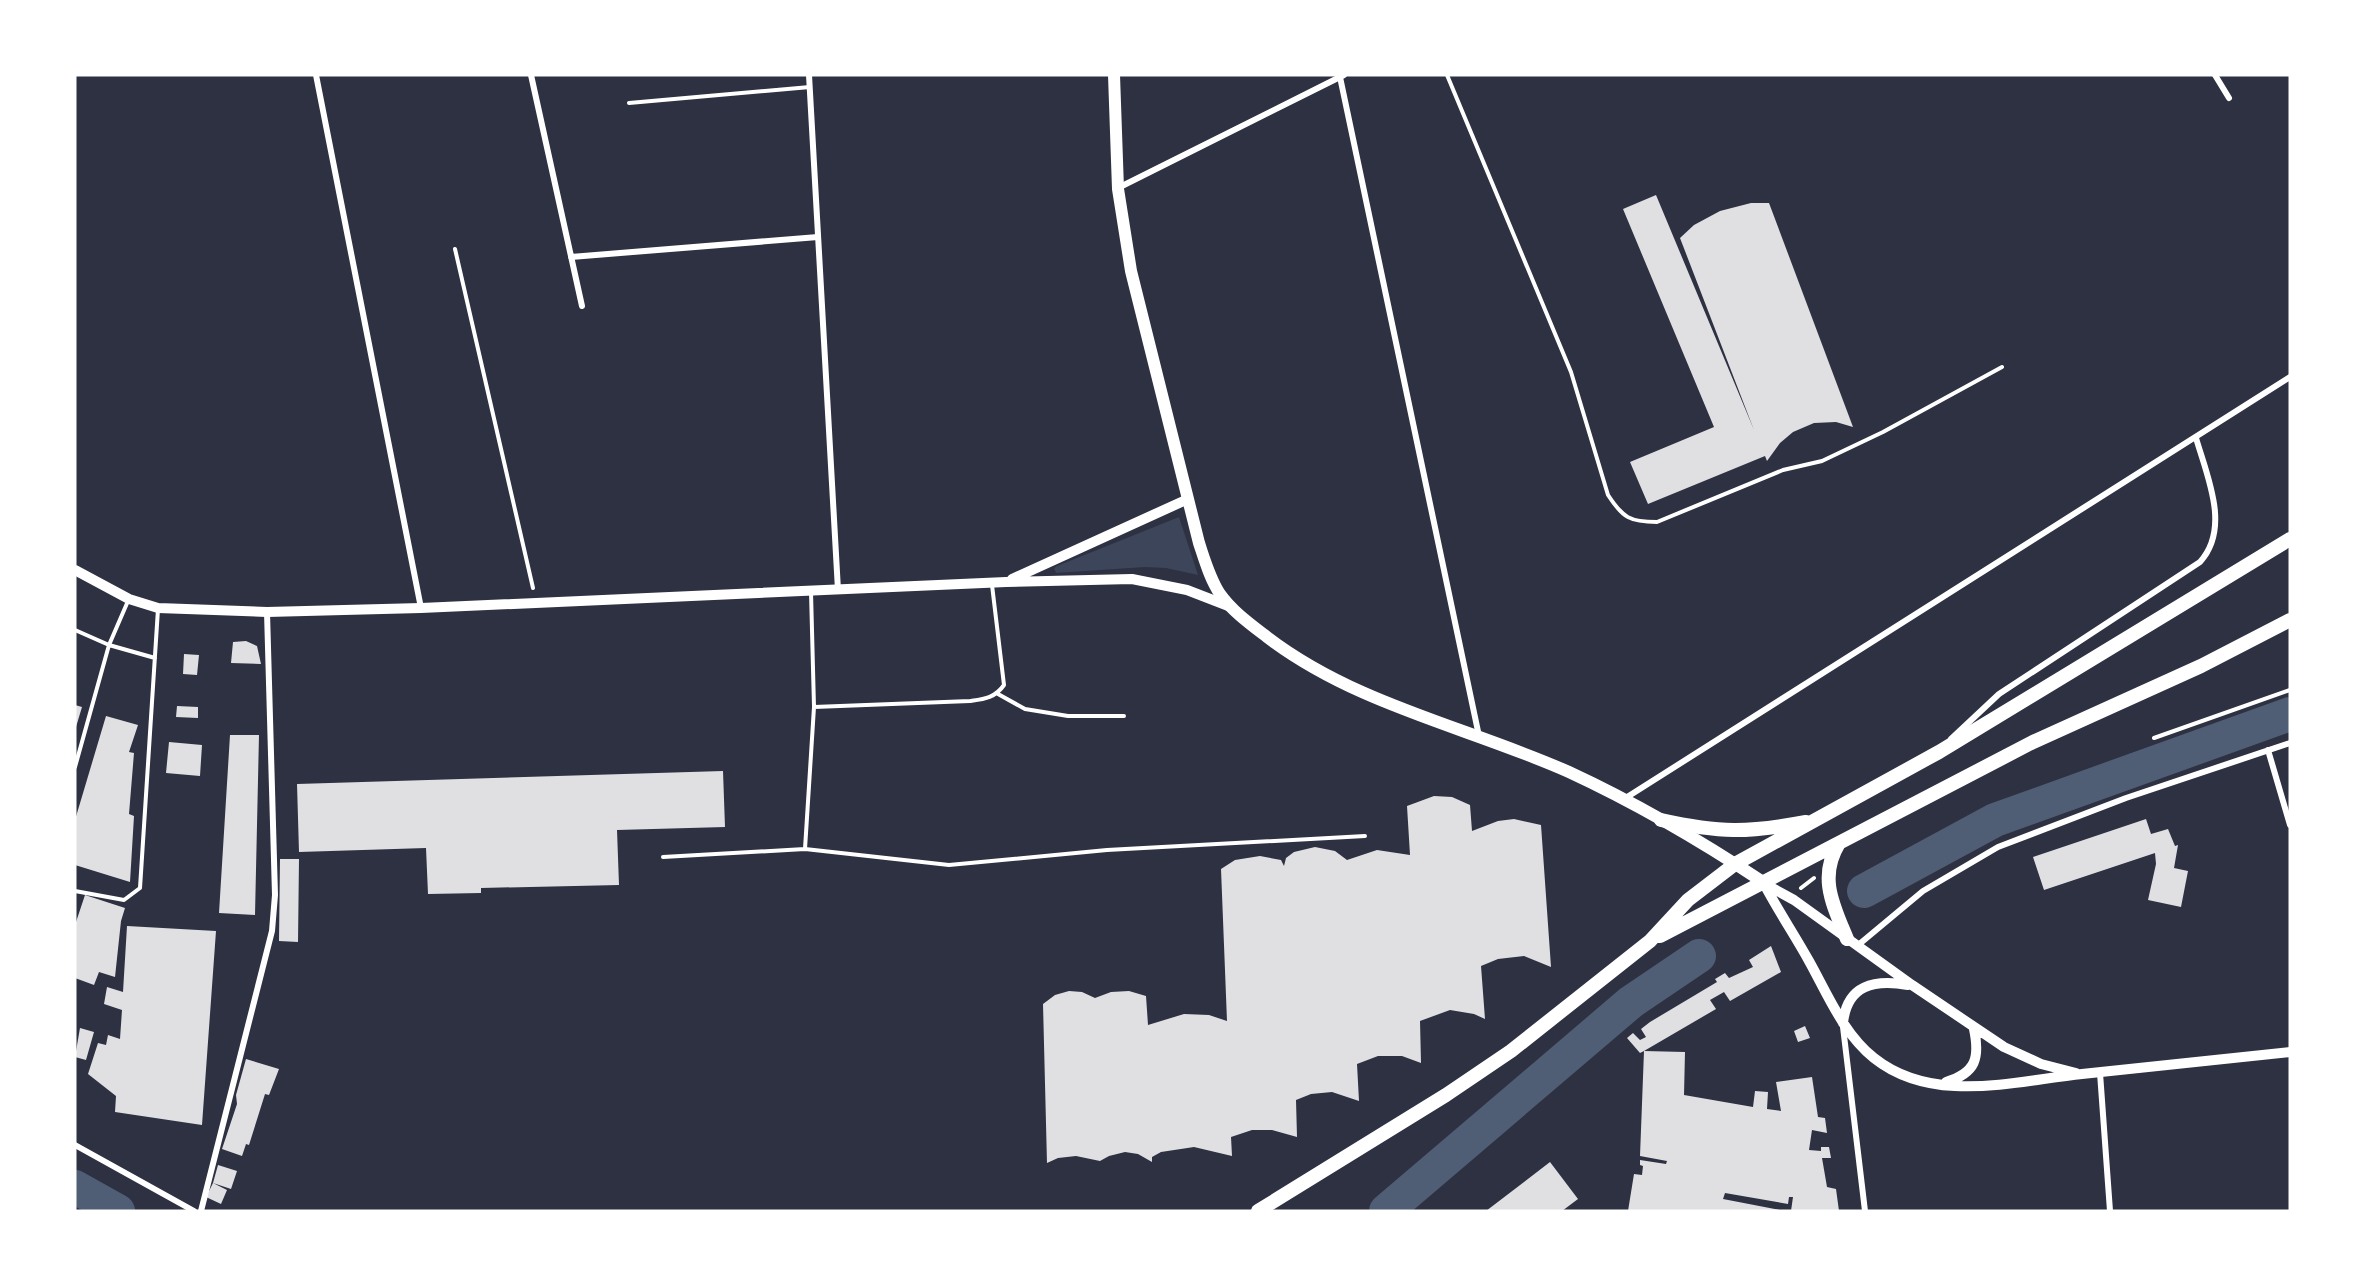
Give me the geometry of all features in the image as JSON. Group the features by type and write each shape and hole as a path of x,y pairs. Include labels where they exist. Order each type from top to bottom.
{"main road":[{"path":"1114,75 1118,189 1131,271 1188,499 1211,578 1232,608 1282,648 1345,685 1570,773 1624,799 1763,882"},
{"path":"1258,1211 1477,1074 1650,941 1688,900 1735,864 1939,752 2290,539"},
{"path":"1650,941 2033,742 2201,666 2290,620"},
{"path":"1661,820 1703,829 1747,831 1820,819"},
{"path":"1839,843 1827,870 1828,885 1852,943"}],"street":[{"path":"316,75 421,608"},
{"path":"531,75 582,306"},
{"path":"809,75 838,590"},
{"path":"2215,75 2229,98"},
{"path":"1118,189 1342,76 1479,736"},
{"path":"571,257 818,237"},
{"path":"1624,799 2290,377"},
{"path":"1939,752 1999,694 2200,562 2209,552 2216,529 2214,501 2196,438"},
{"path":"1006,582 1188,499"},
{"path":"75,570 129,599 158,608 267,612 421,608 535,601 1006,582 1148,580 1187,590 1232,608"},
{"path":"201,1211 272,931 275,896 267,612"},
{"path":"1852,943 1923,891 1998,847 2126,798 2290,743"},
{"path":"2268,750 2290,825"},
{"path":"1763,882 1794,900 1974,1029 2023,1057 2079,1074"},
{"path":"1763,882 1843,1024 1861,1046 1894,1072 1940,1084 2006,1085 2079,1074 2290,1052"},
{"path":"1865,1211 1843,1024 1848,999 1872,984 1889,982 1912,985"},
{"path":"1940,1084 1970,1071 1976,1057 1977,1045 1974,1029"},
{"path":"2100,1072 2110,1211"},
{"path":"75,1145 194,1211"}],"lane":[{"path":"1447,75 1570,372 1608,495 1619,513 1637,522 1657,522 1783,471 1822,461 1883,432 2002,367"},
{"path":"629,104 810,87"},
{"path":"814,707 970,701 998,694 1004,685 992,584"},
{"path":"805,849 814,707 811,591"},
{"path":"75,767 110,645 129,599"},
{"path":"75,891 124,900 140,888 158,608"},
{"path":"75,630 110,645 155,658"},
{"path":"998,694 1025,709 1068,716 1124,716"},
{"path":"663,857 805,849 949,865 1107,850 1365,836"}],"path":[{"path":"455,249 535,601"},
{"path":"2154,738 2290,690"}],"shaded area":[{"path":"1179,517 1198,575 1166,568 1145,567 1056,573 1054,568 1057,566"}],"building":[{"path":"1656,195 1754,430 1680,238 1694,225 1720,211 1751,203 1769,203 1853,427 1836,422 1814,423 1793,432 1780,443 1767,461 1765,456 1648,504 1630,462 1714,427 1623,209"},
{"path":"246,641 257,646 261,664 231,663 233,642"},
{"path":"184,654 199,655 197,675 183,674"},
{"path":"75,705 82,707 76,727 75,727"},
{"path":"177,706 198,707 198,718 176,717"},
{"path":"106,716 138,725 129,752 134,753 129,814 134,816 130,882 75,865 75,820"},
{"path":"230,735 259,735 255,915 219,913"},
{"path":"169,742 202,745 200,776 166,773"},
{"path":"723,771 725,827 617,830 619,885 481,888 481,893 428,894 426,848 299,852 297,784"},
{"path":"1434,796 1452,797 1470,805 1472,831 1498,821 1514,819 1541,825 1551,967 1524,956 1498,959 1481,966 1485,1019 1474,1014 1450,1010 1420,1021 1421,1063 1402,1056 1378,1056 1357,1064 1359,1101 1332,1092 1311,1094 1296,1100 1297,1137 1272,1130 1252,1130 1231,1137 1232,1156 1194,1147 1161,1152 1152,1157 1152,1162 1138,1154 1125,1152 1100,1161 1076,1156 1058,1158 1047,1163 1043,1004 1055,995 1069,991 1082,992 1095,998 1111,992 1129,991 1146,996 1148,1025 1184,1014 1209,1015 1227,1021 1221,869 1235,860 1260,856 1281,860 1284,866 1286,858 1294,852 1315,847 1335,851 1347,860 1377,850 1410,855 1407,806"},
{"path":"2146,819 2151,834 2168,829 2175,846 2178,845 2174,868 2188,871 2181,907 2148,900 2156,864 2155,853 2044,890 2033,857"},
{"path":"280,859 299,859 298,942 279,941"},
{"path":"85,895 125,908 121,921 115,977 99,972 94,985 75,978 75,925"},
{"path":"127,926 216,931 202,1125 115,1112 116,1096 88,1074 98,1043 106,1045 108,1035 120,1039 122,1010 104,1004 107,987 123,992"},
{"path":"1771,946 1781,972 1730,1001 1724,992 1710,1000 1716,1009 1640,1053 1627,1038 1633,1033 1640,1040 1646,1037 1641,1029 1650,1022 1717,982 1715,979 1725,973 1729,978 1753,967 1749,960"},
{"path":"1805,1026 1810,1038 1798,1042 1794,1031"},
{"path":"80,1028 94,1032 86,1060 75,1057"},
{"path":"1644,1051 1685,1052 1684,1095 1753,1107 1755,1091 1768,1092 1767,1109 1781,1111 1776,1082 1812,1077 1818,1117 1825,1118 1827,1133 1812,1130 1809,1150 1821,1151 1821,1147 1829,1147 1831,1158 1822,1158 1827,1187 1836,1189 1839,1211 1791,1211 1793,1197 1789,1197 1788,1204 1725,1193 1723,1199 1785,1211 1628,1211 1634,1174 1642,1175 1643,1166 1640,1165 1640,1160 1666,1164 1667,1161 1640,1156"},
{"path":"246,1059 279,1069 269,1095 265,1094 249,1145 246,1144 242,1156 222,1149 237,1104 236,1095"},
{"path":"1550,1162 1578,1199 1562,1211 1486,1211"},
{"path":"218,1165 237,1171 231,1189 213,1183"},
{"path":"213,1183 227,1190 221,1204 206,1197"}],"waterway":[{"path":"1864,891 1995,820 2290,714"},
{"path":"1386,1211 1631,1002 1699,956"},
{"path":"75,1187 118,1211"}]}
